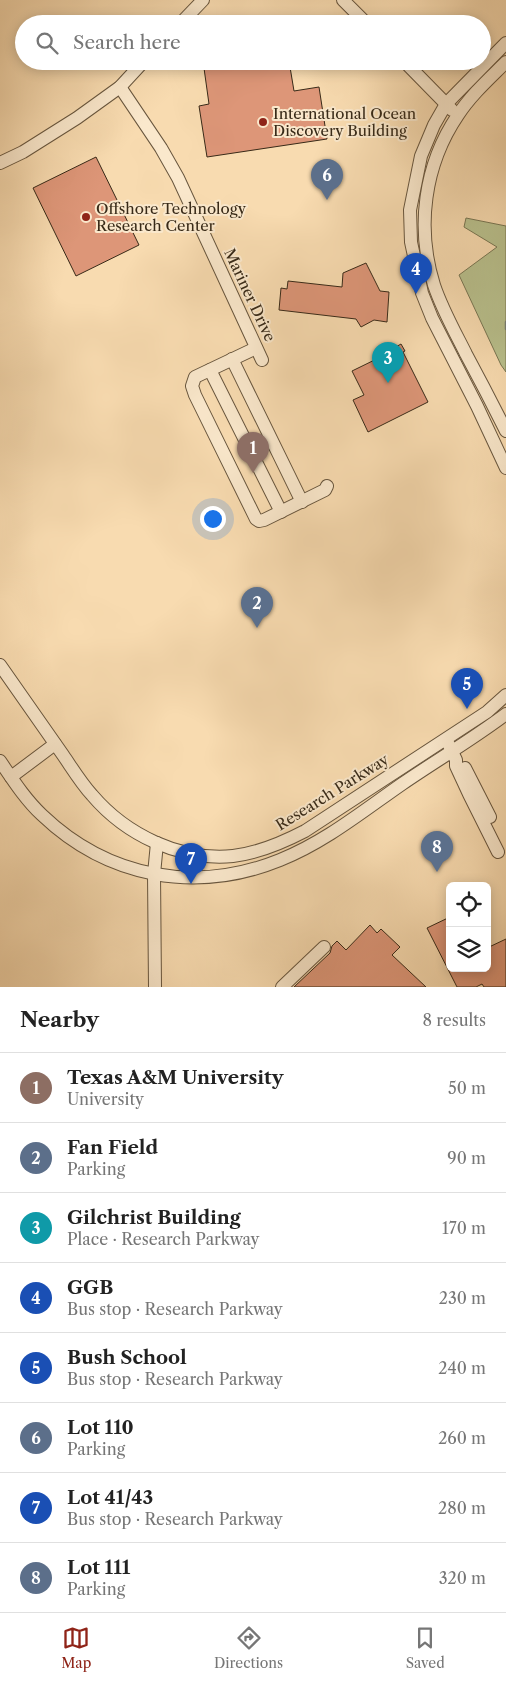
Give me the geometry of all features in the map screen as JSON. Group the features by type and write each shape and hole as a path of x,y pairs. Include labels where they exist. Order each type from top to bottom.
{"street":[{"path":"189,15 203,0"},
{"path":"343,0 358,15"},
{"path":"491,58 506,43"},
{"path":"506,62 474,94 458,115 443,141 426,194 425,228 428,258 435,286 446,315 506,431"},
{"path":"0,163 23,152 77,118 120,87 136,70"},
{"path":"413,70 458,115"},
{"path":"479,70 446,104 434,125 421,156 410,210 411,242 422,292 432,318 506,468"},
{"name":"Mariner Drive","path":"120,87 161,148 178,178 262,360"},
{"path":"414,260 428,258"},
{"path":"256,348 195,377 192,386 256,520 264,520 302,502 325,490 327,486"},
{"path":"232,359 302,502"},
{"path":"210,370 281,512"},
{"path":"471,394 485,389"},
{"name":"Research Parkway","path":"0,664 92,795 117,820 136,833 157,843 180,851 212,856 233,856 276,846 451,750 506,714"},
{"name":"Research Parkway","path":"0,761 26,798 42,815 90,852 121,865 154,874 212,878 248,872 282,859 321,840 451,750 506,695"},
{"path":"11,777 55,744"},
{"path":"451,750 462,762 502,850"},
{"path":"154,987 154,874 157,843"},
{"path":"282,987 324,947"}],"green space":[{"path":"466,218 506,226 506,372 459,275 497,247 464,227"}],"building":[{"name":"International Ocean Discovery Building","path":"204,70 290,70 294,91 319,87 327,139 207,157 199,106 209,104"},
{"name":"Offshore Technology Research Center","path":"96,157 139,245 76,276 33,188"},
{"path":"366,263 380,291 389,292 387,322 374,320 361,327 356,319 279,310 281,288 287,289 288,281 342,287 343,273"},
{"path":"401,344 405,351 403,352 428,402 368,432 353,400 364,395 352,371 395,350 394,348"},
{"path":"446,919 446,965 427,928"},
{"path":"370,925 377,933 381,929 400,947 392,955 426,987 294,987 330,953 332,946 337,941 346,950"},
{"path":"506,939 506,987 484,987 482,984 476,987 457,987 449,972 491,972 491,946"}],"waterway":[{"path":"506,322 506,329"}],"place":[{"name":"International Ocean Discovery Building","path":"263,122"},
{"name":"Lot 110","path":"327,200"},
{"name":"Offshore Technology Research Center","path":"86,217"},
{"name":"GGB","path":"416,294"},
{"name":"Gilchrist Building","path":"388,383"},
{"name":"Texas A&M University","path":"253,473"},
{"name":"Fan Field","path":"257,628"},
{"name":"Bush School","path":"467,709"},
{"name":"Lot 111","path":"437,872"},
{"name":"Lot 41/43","path":"191,884"}]}
